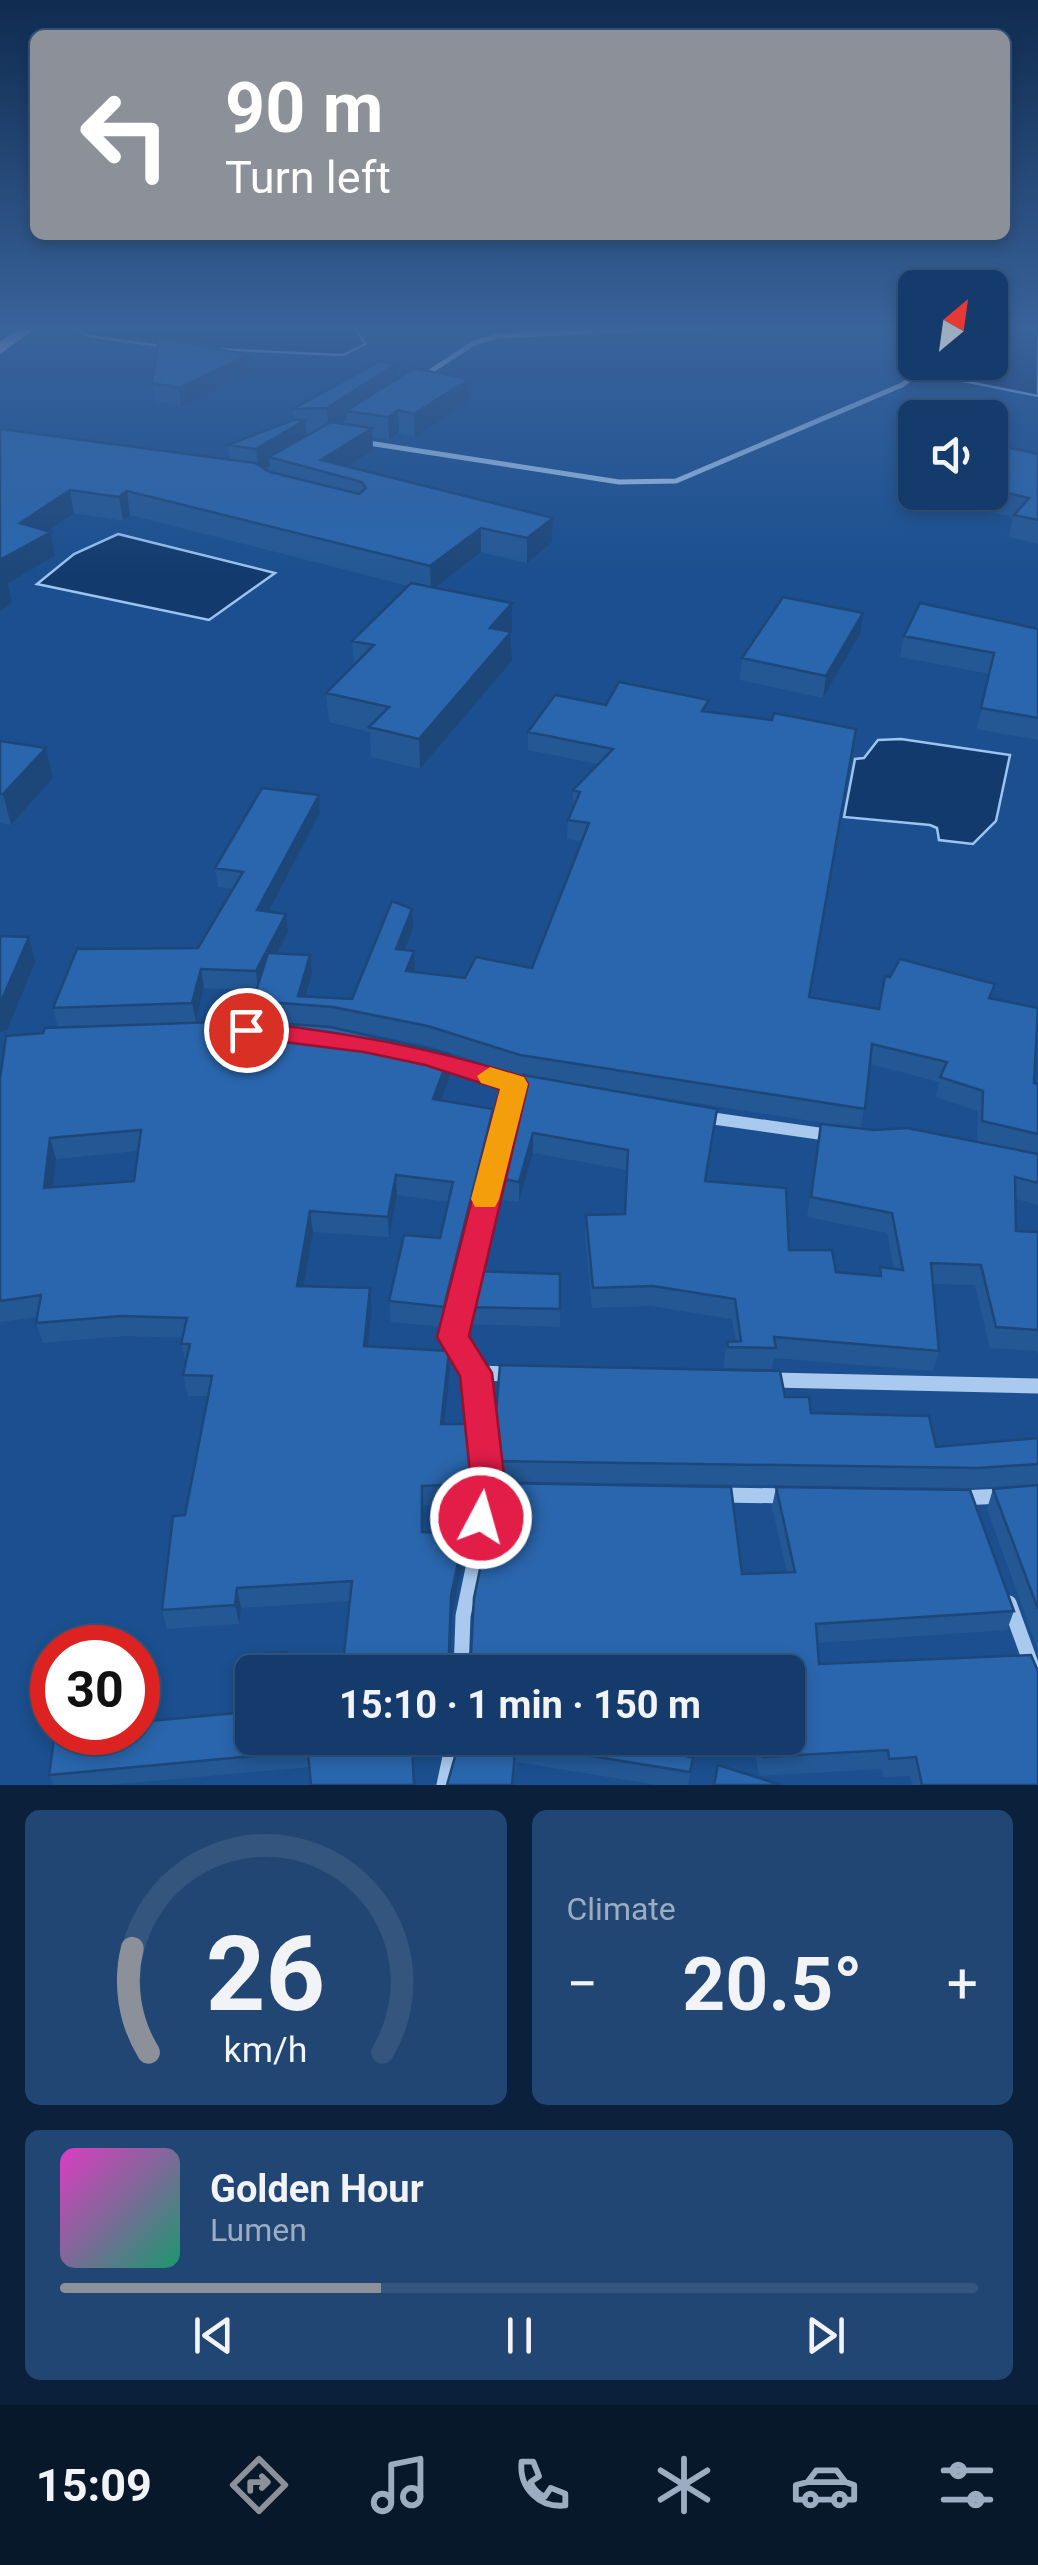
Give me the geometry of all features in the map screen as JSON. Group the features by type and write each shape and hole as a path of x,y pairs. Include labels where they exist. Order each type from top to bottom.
{"street":[{"path":"427,1056 532,1087"},
{"path":"462,1655 463,1616 489,1492 476,1373 453,1337 514,1084"},
{"path":"689,1114 853,1138"},
{"path":"476,1373 534,1374"},
{"path":"747,1379 1038,1386"},
{"path":"489,1492 508,1492"},
{"path":"701,1495 798,1496"},
{"path":"933,1498 1021,1495"},
{"path":"971,1498 978,1516"},
{"path":"1004,1588 1037,1678"},
{"path":"444,1785 450,1755"}],"lane":[{"path":"343,438 619,482 676,482 849,408"}],"water":[{"path":"118,534 275,573 209,620 37,584 74,554"},
{"path":"901,739 1010,755 996,821 973,844 939,840 937,828 930,825 844,817 855,759 864,758 878,740"}],"building":[{"path":"423,408 414,414 398,410 388,417 346,411"},
{"path":"293,420 305,420 256,449 228,445"},
{"path":"331,422 372,428 321,460 553,518 527,538 481,528 430,566 127,491 119,497 70,490 20,523 51,532 0,560 0,429 255,463 270,472 359,494 366,488 362,482 269,457"},
{"path":"1008,448 1038,454 1038,520 1014,515 1029,498 1008,493"},
{"path":"411,583 512,603 490,628 511,632 419,739 369,727 389,707 326,693 374,645 352,641"},
{"path":"783,597 863,613 826,676 742,658"},
{"path":"920,603 1038,629 1038,718 981,708 994,653 904,636"},
{"path":"619,682 709,700 702,711 772,720 774,713 856,729 809,997 879,1009 885,976 890,977 900,959 995,984 989,998 1038,1008 1034,1083 1038,1084 1038,1134 982,1121 983,1091 940,1077 947,1062 872,1044 865,1109 520,1055 428,1026 333,1007 253,1001 268,953 310,955 298,996 352,999 392,901 412,909 396,949 414,951 406,971 465,978 476,957 532,968 589,823 568,820 580,792 573,790 613,749 528,732 555,695 606,705"},
{"path":"0,741 46,748 3,794 0,794"},
{"path":"262,788 319,795 257,910 286,914 256,971 201,969 192,1003 53,1008 77,949 198,948 243,872 215,868"},
{"path":"0,936 29,937 0,1004"},
{"path":"246,1021 330,1027 450,1054 433,1099 493,1109 444,1307 389,1301 404,1235 440,1238 453,1182 396,1175 388,1217 310,1211 297,1286 370,1288 364,1346 449,1351 441,1424 472,1424 477,1471 474,1484 422,1486 422,1532 464,1534 451,1596 450,1655 344,1655 352,1581 237,1588 235,1605 162,1610 173,1516 185,1515 212,1376 183,1375 190,1344 181,1344 187,1318 121,1316 36,1323 41,1295 0,1301 0,1079 6,1036 43,1033 45,1028","holes":["141,1130 134,1181 44,1188 50,1138"]},
{"path":"523,1075 717,1109 705,1181 786,1188 789,1250 832,1250 836,1272 881,1276 880,1267 903,1270 892,1213 811,1197 821,1124 874,1130 907,1128 1038,1154 1038,1183 1015,1177 1016,1231 1038,1232 1038,1330 996,1327 981,1265 931,1263 939,1351 774,1337 776,1348 728,1347 727,1342 741,1341 735,1299 653,1286 593,1288 586,1215 625,1214 628,1150 533,1133 519,1182 497,1178"},
{"path":"475,1271 560,1274 560,1309 466,1307"},
{"path":"500,1365 780,1371 785,1397 809,1397 811,1413 929,1416 936,1447 1038,1438 1038,1464 977,1468 499,1461 495,1424"},
{"path":"498,1483 731,1487 742,1574 795,1572 776,1487 970,1490 1014,1611 816,1624 819,1664 1031,1655 1038,1671 1038,1785 922,1785 916,1757 889,1759 888,1750 805,1755 805,1655 470,1655 474,1598"},
{"path":"1038,1485 1038,1609 993,1489"},
{"path":"235,1713 235,1755 265,1755 49,1775 52,1755 160,1755 160,1720"},
{"path":"308,1755 413,1755 414,1785 311,1785"},
{"path":"455,1755 515,1755 512,1785 447,1785"},
{"path":"584,1755 683,1755 693,1758 690,1772"},
{"path":"718,1765 781,1785 714,1785"}],"slow traffic":[{"path":"485,1199 514,1084 490,1076"}],"route":[{"path":"246,1030 333,1037 427,1056 514,1084 453,1337 476,1373 489,1492 481,1518"}]}
